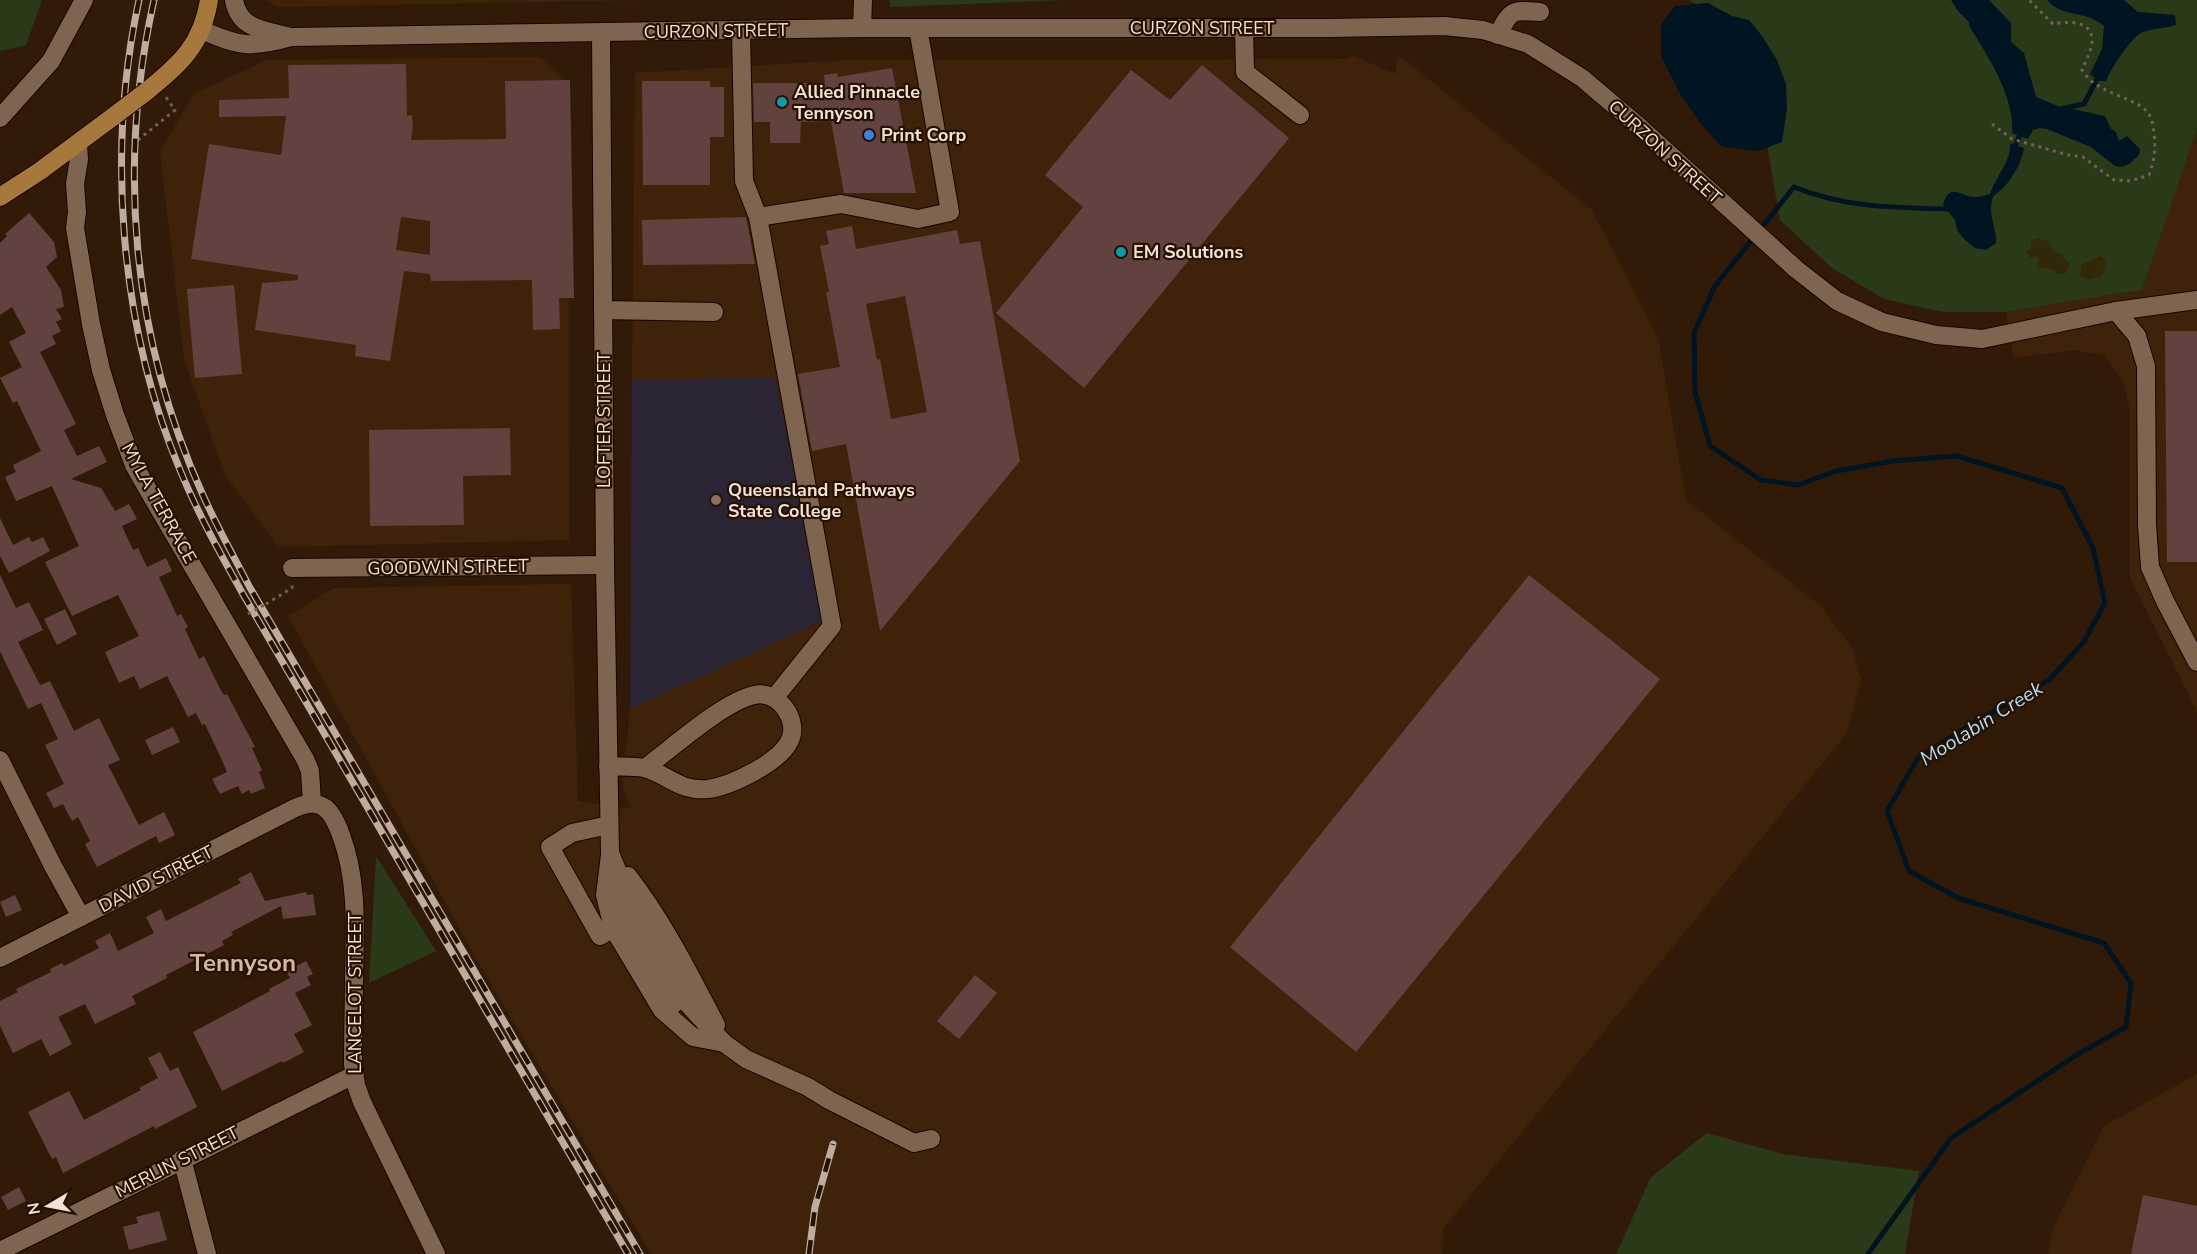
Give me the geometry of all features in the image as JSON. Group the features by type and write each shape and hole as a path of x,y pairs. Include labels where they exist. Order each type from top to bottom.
{"main road":[{"path":"0,197 78,144 114,116 155,93 193,47 202,30 209,0"}],"street":[{"path":"0,118 51,62 84,0"},
{"name":"CURZON STREET","path":"234,0 236,10 243,21 257,28 291,37"},
{"path":"862,28 863,0"},
{"path":"1498,35 1507,17 1517,11 1540,12"},
{"name":"CURZON STREET","path":"202,30 243,45 261,45 291,37 862,28 1444,26 1483,30 1528,45 1582,78 1796,269 1837,301 1882,322 1936,336 1982,339 2116,311 2197,300"},
{"path":"758,217 841,204 918,219 950,212 918,28"},
{"path":"1244,28 1245,72 1300,115"},
{"path":"741,30 744,181 758,217 832,626 775,697"},
{"name":"LOFTER STREET","path":"601,33 605,565 610,854"},
{"name":"MYLA TERRACE","path":"78,144 80,159 75,184 77,212 75,228 101,370 128,450 147,489 305,759 310,771 312,803"},
{"path":"603,310 714,312"},
{"path":"2116,311 2137,336 2146,366 2147,525 2151,567 2165,601 2197,662"},
{"name":"GOODWIN STREET","path":"292,568 605,565"},
{"path":"608,766 645,768 685,788 706,789 727,786 772,760 784,750 791,740 793,727 786,710 775,697 756,694 732,703 645,768"},
{"path":"0,760 81,917"},
{"name":"DAVID STREET","path":"0,958 295,808 312,803"},
{"name":"LANCELOT STREET","path":"312,803 325,807 335,818 347,849 353,875 354,1075 362,1102 436,1254"},
{"path":"609,825 572,833 550,847 600,936 613,928"},
{"path":"610,854 605,895 613,928 662,1010 693,1037 724,1043"},
{"path":"610,854 627,894 686,1002 724,1043 746,1059 808,1087 914,1143 931,1139"},
{"name":"MERLIN STREET","path":"0,1251 354,1075"},
{"path":"182,1159 207,1254"}],"path":[{"path":"1992,124 2012,139 2083,157 2114,180 2131,181 2149,175 2154,161 2154,136 2150,116 2141,105 2104,90 2087,78 2082,70 2092,41 2089,30 2079,23 2067,21 2053,24 2029,0"},
{"path":"138,140 175,110 155,93"},
{"path":"246,615 292,588"}],"shaded area":[{"path":"266,0 640,0 276,7"},
{"path":"1353,56 1396,74 1397,57 1402,58 1592,210 1658,338 1686,500 1822,607 1853,650 1861,680 1847,733 1443,1229 1442,1254 651,1254 475,957 288,616 333,588 571,584 578,801 632,809 622,785 630,709 824,620 775,377 632,380 635,73 846,60 1347,59"},
{"path":"540,57 568,82 569,540 278,547 224,473 184,359 160,151 194,94 267,60"},
{"path":"2197,129 2197,711 2130,578 2130,412 2124,382 2104,355 2074,350 2014,358 2006,312 2142,290"},
{"name":"Queensland Pathways State College","path":"775,377 824,620 630,709 632,380"},
{"path":"2197,1074 2197,1254 2048,1254 2053,1228 2104,1126"}],"green space":[{"path":"0,0 42,0 26,45 0,51"},
{"path":"890,0 1065,0 890,7"},
{"path":"1689,0 2197,0 2197,129 2142,290 2006,312 1943,312 1884,299 1832,268 1780,220 1761,110 1730,25"},
{"path":"376,856 436,951 369,983"},
{"path":"1707,1133 1783,1154 1919,1171 1905,1254 1616,1254 1651,1177"}],"sand":[{"path":"2037,238 2048,241 2053,251 2060,254 2070,264 2066,273 2058,274 2049,269 2037,268 2038,256 2030,258 2026,251 2031,250 2031,241"},
{"path":"2101,256 2106,260 2102,276 2087,280 2080,275 2082,264"}],"water":[{"path":"1951,0 1989,0 2011,23 2011,42 2024,53 2036,97 2058,106 2105,116 2119,141 2127,136 2140,149 2139,155 2129,164 2122,167 2115,166 2091,147 2047,129 2033,130 2028,139 2012,133 2009,105 1999,77 1969,26 1969,22"},
{"path":"2047,0 2124,0 2138,12 2175,15 2176,25 2138,35 2122,54 2106,81 2098,81 2090,74 2102,49 2104,26 2090,18 2053,6"},
{"path":"1708,3 1732,16 1749,20 1777,60 1786,84 1787,109 1782,142 1758,151 1722,147 1701,124 1681,96 1661,57 1661,24 1675,6"},
{"path":"2010,143 2024,148 2013,176 1993,198 1991,211 1996,243 1986,250 1975,248 1957,230 1955,220 1943,205 1952,192 1975,197 1990,194 2006,162"}],"building":[{"path":"406,64 407,116 412,115 413,126 411,140 506,139 505,81 570,80 574,298 559,298 560,329 533,330 532,280 431,281 430,274 404,271 390,361 355,356 356,345 255,330 262,283 298,280 298,275 191,259 209,144 281,155 286,116 219,117 219,100 289,98 288,65","holes":["401,217 430,221 430,255 396,250"]},
{"name":"EM Solutions","path":"1202,65 1289,138 1084,388 996,313 1083,207 1045,175 1131,70 1170,100"},
{"name":"Print Corp","path":"892,68 916,193 844,193 831,121 801,122 800,143 770,143 770,122 754,122 753,83 825,83 824,75 837,73 838,77"},
{"path":"642,81 710,81 710,87 724,87 724,137 710,137 710,185 643,185"},
{"path":"29,213 54,242 57,257 46,267 61,290 64,307 56,309 62,319 56,322 61,331 52,336 56,344 40,352 76,424 64,430 77,456 99,446 107,462 71,479 101,488 115,511 129,504 137,519 122,526 133,550 138,548 147,567 166,558 172,571 159,577 177,616 181,614 188,627 185,629 199,659 204,656 220,689 224,695 227,694 255,747 252,748 262,770 259,772 265,788 251,794 249,790 242,794 238,786 220,794 212,779 227,772 221,758 205,724 202,725 196,713 188,717 167,676 140,689 134,676 119,683 105,652 139,636 118,595 72,616 45,562 79,546 52,486 16,501 5,477 16,472 13,465 41,451 17,401 13,403 0,378 22,367 9,342 26,333 12,307 0,315 0,243 7,236 5,234"},
{"path":"746,217 755,264 643,265 642,220"},
{"path":"852,226 856,249 957,230 960,244 980,241 1020,461 880,631 846,444 812,451 798,374 840,367 820,246 829,244 826,231","holes":["905,296 927,412 891,419 880,359 877,360 866,304"]},
{"path":"234,285 242,374 195,378 187,289"},
{"path":"2165,331 2197,331 2197,562 2167,562"},
{"path":"510,428 511,475 463,476 464,525 370,526 369,430"},
{"path":"0,518 13,545 29,537 32,542 43,537 50,551 9,573 0,556"},
{"path":"0,575 16,608 29,602 43,630 18,642 40,685 50,681 74,731 99,718 120,760 108,765 139,825 164,812 175,835 159,843 156,836 97,867 85,844 90,841 78,817 72,821 63,804 54,808 46,793 64,784 45,745 58,739 41,703 28,709 0,651"},
{"path":"1529,575 1660,679 1356,1052 1230,947"},
{"path":"65,609 77,634 57,645 44,619"},
{"path":"173,727 180,742 152,755 145,740"},
{"path":"251,872 265,901 306,892 307,895 313,894 316,915 283,919 281,906 231,932 233,935 222,941 224,945 166,975 167,978 132,996 136,1004 95,1024 85,1004 58,1017 72,1044 50,1056 41,1039 13,1053 0,1026 0,1001 18,992 16,989 51,972 50,969 62,963 64,966 99,948 95,941 110,933 118,951 154,933 146,917 161,909 166,921 241,883 238,879"},
{"path":"15,895 22,910 6,917 0,902"},
{"path":"306,961 313,974 307,977 311,985 295,993 312,1025 294,1034 304,1052 222,1091 193,1032 270,991 269,989 290,978 286,971"},
{"path":"975,975 997,993 959,1039 937,1021"},
{"path":"160,1052 170,1071 178,1067 197,1107 155,1129 154,1126 63,1173 56,1157 52,1159 28,1112 69,1091 84,1120 141,1090 139,1088 158,1078 148,1058"},
{"path":"19,1187 26,1201 8,1210 1,1197"},
{"path":"2143,1195 2197,1206 2197,1254 2131,1254"},
{"path":"159,1211 167,1240 129,1250 123,1227 138,1223 136,1217"}],"waterway":[{"name":"Moolabin Creek","path":"2060,109 2084,104 2099,75"},
{"name":"Moolabin Creek","path":"2014,149 2022,130"},
{"name":"Moolabin Creek","path":"1868,1254 1951,1138 2078,1054 2126,1027 2131,983 2104,943 1958,898 1909,871 1887,811 1918,758 1973,723 2049,680 2083,643 2105,603 2093,548 2062,488 1957,456 1893,461 1836,471 1798,485 1761,480 1710,446 1695,391 1694,333 1715,286 1794,187 1833,199 1872,206 1953,209"}],"railway":[{"path":"139,0 129,58 123,117 122,178 125,238 132,299 144,358 160,415 180,470 218,550 244,596 628,1254"},
{"path":"154,0 143,62 136,125 134,188 138,250 146,312 160,374 178,434 207,505 249,586 640,1254"},
{"path":"809,1254 815,1207 833,1144"}],"place":[{"name":"Allied Pinnacle Tennyson","path":"782,102"},
{"name":"Print Corp","path":"869,135"},
{"name":"EM Solutions","path":"1121,252"},
{"name":"Queensland Pathways State College","path":"716,500"}],"district":[{"name":"Tennyson","path":"243,963"}]}
